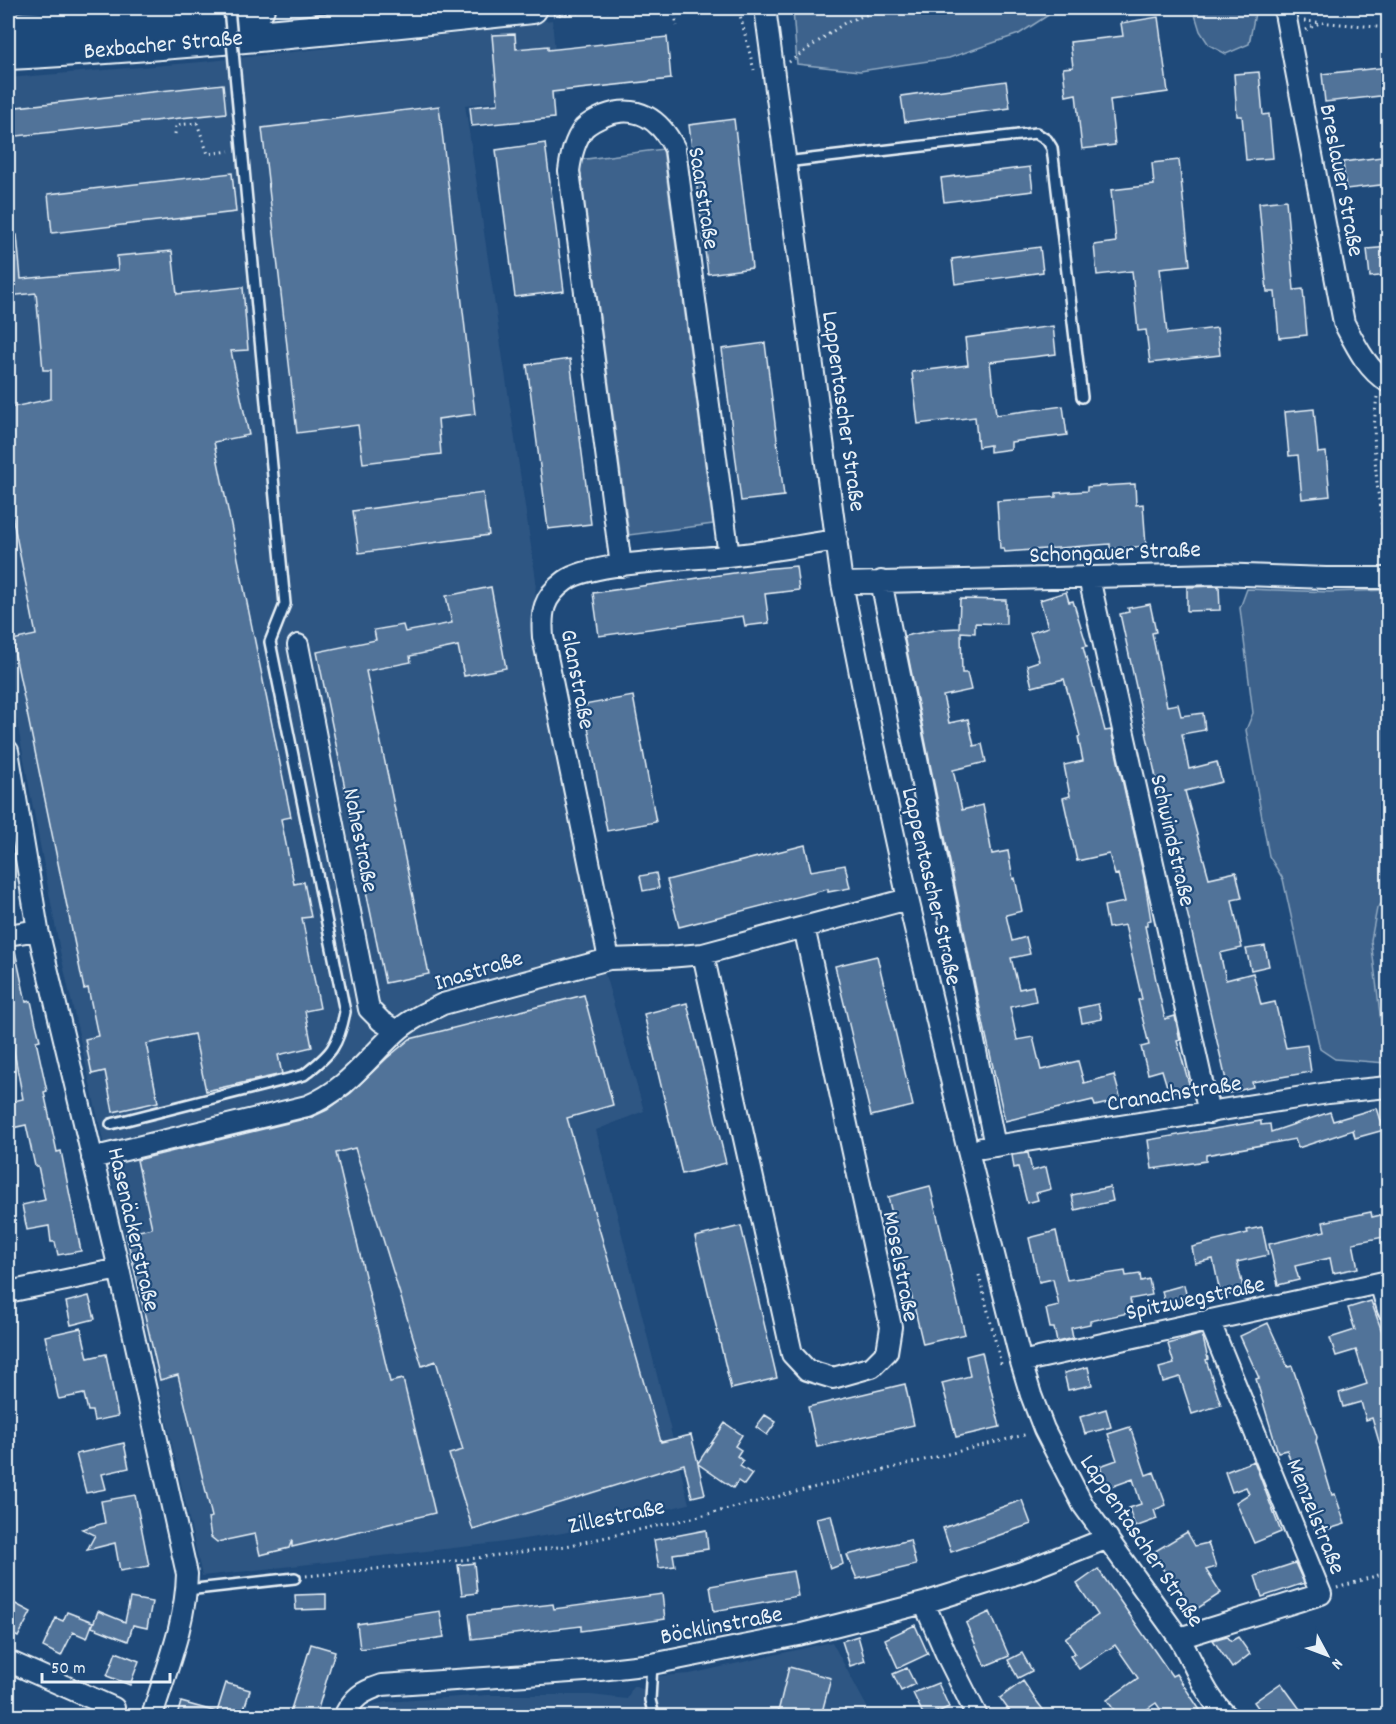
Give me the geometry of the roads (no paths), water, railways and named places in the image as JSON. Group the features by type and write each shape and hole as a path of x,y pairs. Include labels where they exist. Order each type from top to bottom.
{"main road":[{"name":"Bexbacher Straße","path":"8,28 259,8"},
{"name":"Bexbacher Straße","path":"8,54 78,51 372,25 532,8"}],"street":[{"name":"Lappentascher Straße","path":"765,8 842,583 908,899 1021,1362 1044,1429 1083,1505 1179,1638 1193,1660 1201,1682 1227,1716"},
{"name":"Breslauer Straße","path":"1284,8 1344,323 1359,352 1384,380"},
{"name":"Saarstraße","path":"621,566 569,171 575,144 585,128 610,114 625,111 637,112 652,119 663,128 675,149 729,556"},
{"name":"Glanstraße","path":"609,958 543,637 542,615 549,594 566,579 584,572 621,566 729,556 837,540"},
{"name":"Schongauer Straße","path":"842,583 1218,574 1388,578"},
{"name":"Schwindstraße","path":"1089,578 1209,1113"},
{"name":"Lappentascher Straße","path":"881,581 995,1146"},
{"name":"Nahestraße","path":"298,645 369,1009 396,1031"},
{"name":"Hasenäckerstraße","path":"8,751 38,930 119,1269 187,1574 187,1590 177,1636 152,1716"},
{"name":"Inastraße","path":"92,1158 307,1106 326,1098 356,1075 396,1031 443,1004 609,958 703,954 908,899"},
{"name":"Moselstraße","path":"703,954 792,1354 807,1370 834,1378 872,1367 887,1352 891,1327 804,927"},
{"path":"8,935 38,930"},
{"name":"Cranachstraße","path":"968,1151 1328,1093 1389,1087"},
{"path":"8,1292 119,1269"},
{"name":"Spitzwegstraße","path":"1021,1362 1384,1282 1389,1310"},
{"name":"Menzelstraße","path":"1179,1638 1321,1594 1209,1320"},
{"name":"Böcklinstraße","path":"345,1716 352,1701 365,1690 382,1686 590,1671 652,1664 798,1635 924,1602 1022,1572 1108,1538"},
{"path":"924,1602 947,1656 977,1716"},
{"path":"8,1661 114,1708"}],"lane":[{"path":"111,1124 304,1075 324,1059 339,1038 345,1012 270,642 285,604 230,8"},
{"path":"785,162 1036,133 1047,140 1052,148 1082,397"},
{"path":"187,1590 295,1578"},
{"path":"652,1664 650,1700 654,1716"}]}
